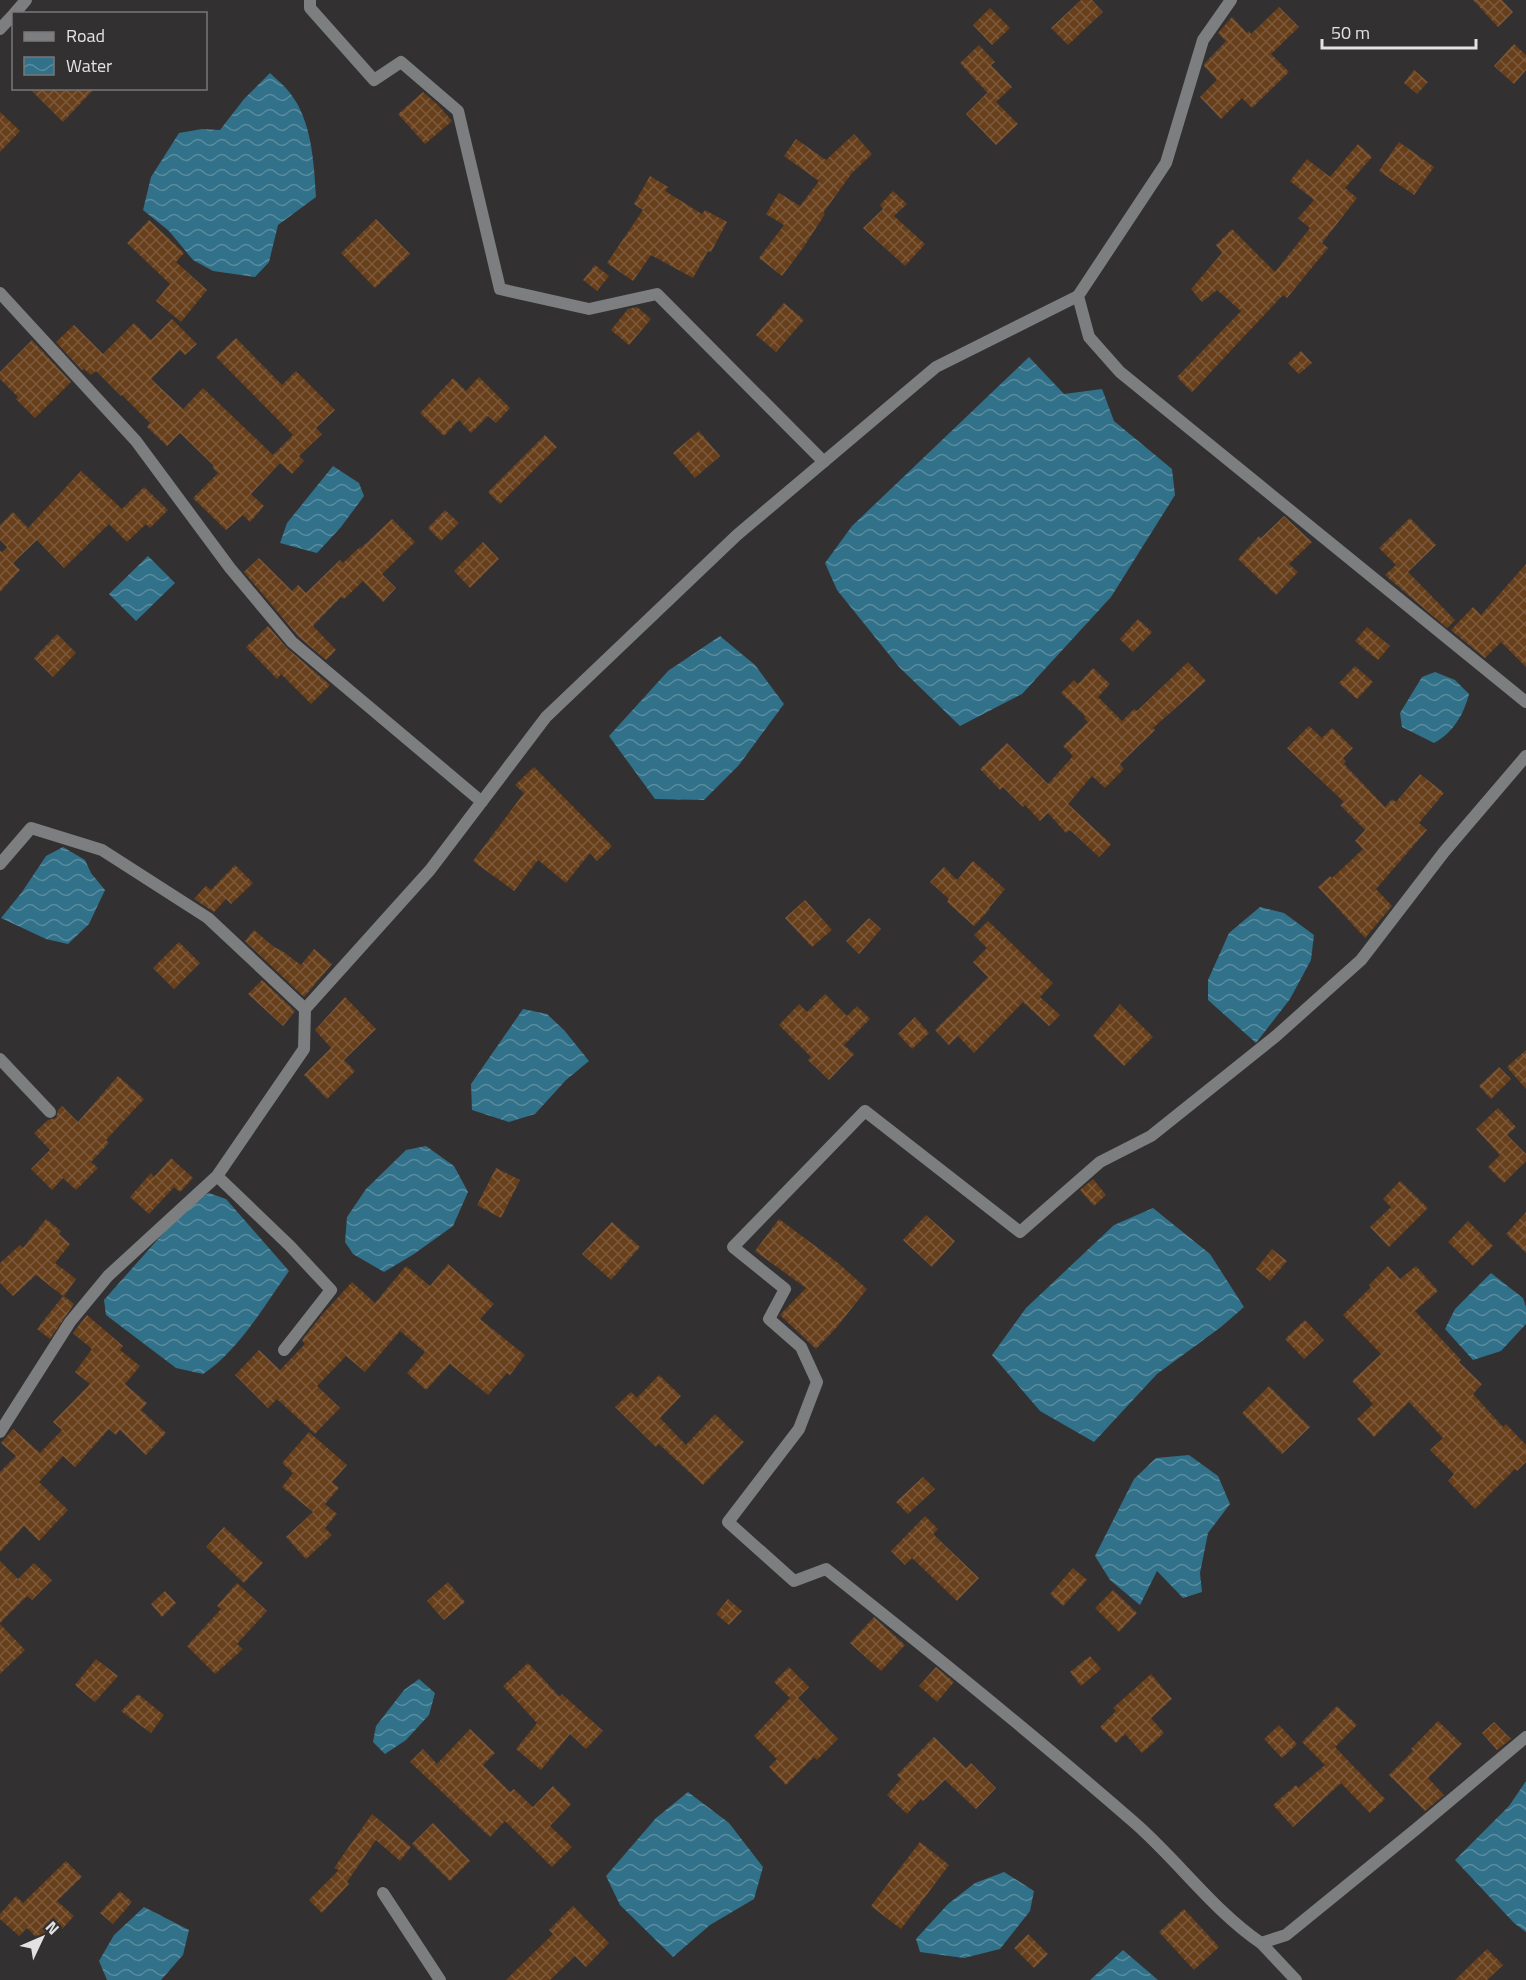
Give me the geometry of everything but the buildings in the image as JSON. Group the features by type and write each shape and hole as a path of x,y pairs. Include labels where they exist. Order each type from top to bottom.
{"street":[{"path":"16,12 26,0"},
{"path":"310,0 309,8 374,80 401,62 458,111 500,289 589,309 657,294 824,462"},
{"path":"0,1432 70,1322 108,1276 217,1176 304,1050 305,1009 430,870 546,717 737,535 936,367 1078,296 1166,163 1203,40 1231,0"},
{"path":"0,29 12,16"},
{"path":"0,293 136,441 230,568 292,642 482,802"},
{"path":"1078,296 1089,337 1120,372 1526,702"},
{"path":"1296,1980 1261,1943 1240,1929 1138,1826 980,1691 826,1569 794,1581 728,1522 799,1429 817,1382 801,1347 769,1319 785,1289 734,1247 865,1111 1020,1232 1100,1162 1151,1136 1276,1035 1360,960 1444,852 1526,756"},
{"path":"0,864 32,828 102,850 208,918 305,1009"},
{"path":"0,1059 50,1113"},
{"path":"217,1176 290,1246 331,1290 284,1350"},
{"path":"1261,1943 1286,1935 1526,1737"},
{"path":"382,1893 440,1980"}],"water":[{"path":"270,73 290,93 303,116 311,143 316,197 278,225 269,262 255,277 213,271 193,260 169,231 143,210 151,177 179,133 202,129 220,130 244,99"},
{"path":"1029,357 1064,394 1102,389 1114,421 1172,469 1175,495 1111,597 1022,694 960,726 899,667 837,590 825,563 852,526"},
{"path":"333,466 359,483 364,496 341,527 317,553 280,543 287,523"},
{"path":"148,556 175,583 136,621 109,594"},
{"path":"720,636 755,665 784,704 739,765 704,800 655,799 609,736 668,671"},
{"path":"1435,672 1455,680 1469,694 1457,722 1447,734 1434,743 1402,727 1400,713 1422,677"},
{"path":"63,847 85,860 91,873 105,890 89,924 68,944 46,939 1,918 46,856"},
{"path":"1260,907 1284,913 1314,935 1311,960 1290,999 1256,1043 1208,1000 1208,980 1229,933"},
{"path":"523,1009 547,1014 564,1030 589,1061 566,1080 535,1114 509,1122 472,1110 471,1084"},
{"path":"426,1146 454,1166 468,1192 453,1226 384,1272 353,1254 345,1242 347,1217 366,1189 406,1150"},
{"path":"209,1193 226,1199 289,1271 239,1340 228,1353 203,1374 176,1368 106,1315 104,1300 190,1203"},
{"path":"1153,1208 1210,1254 1244,1307 1221,1327 1157,1374 1094,1442 1040,1411 992,1355 1026,1308 1114,1225"},
{"path":"1491,1273 1523,1298 1526,1307 1526,1324 1501,1351 1473,1360 1445,1329 1455,1309"},
{"path":"1189,1455 1218,1476 1230,1504 1208,1533 1200,1573 1202,1592 1183,1598 1157,1571 1140,1605 1110,1580 1095,1556 1134,1479 1156,1458"},
{"path":"419,1679 435,1693 429,1715 406,1740 385,1754 373,1742 376,1726 404,1690"},
{"path":"1526,1781 1526,1932 1514,1923 1455,1860 1509,1806"},
{"path":"688,1792 729,1823 763,1867 754,1899 710,1925 673,1957 620,1905 606,1876 656,1818"},
{"path":"1004,1872 1034,1891 1030,1911 1000,1949 964,1958 920,1952 916,1939 948,1904 975,1883"},
{"path":"144,1907 189,1930 183,1955 161,1980 107,1980 99,1961 114,1935"},
{"path":"1123,1950 1158,1980 1090,1980"}]}
